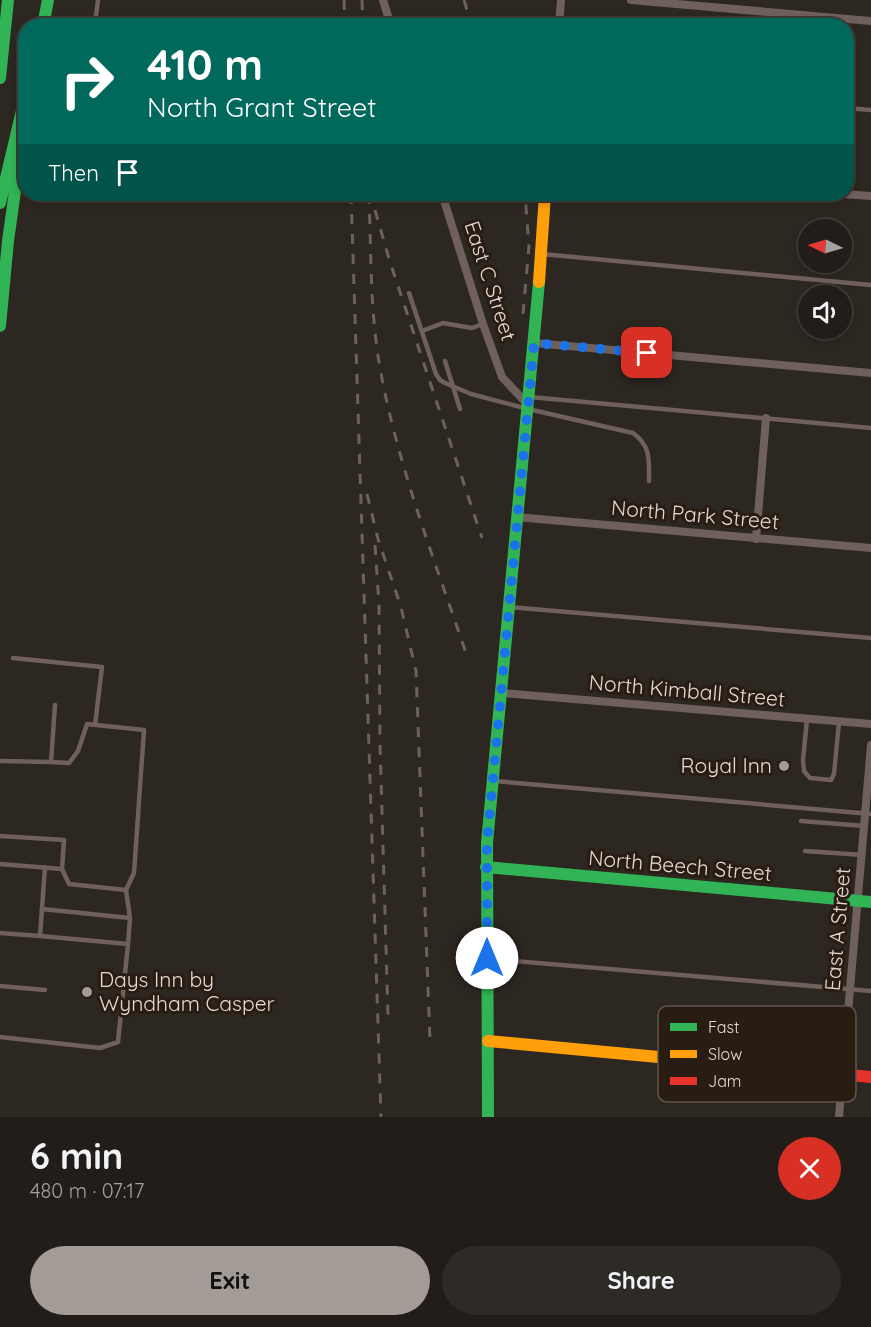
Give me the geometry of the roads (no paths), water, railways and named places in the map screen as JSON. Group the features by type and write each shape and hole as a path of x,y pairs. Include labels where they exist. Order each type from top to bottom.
{"main road":[{"path":"0,78 8,0"},
{"path":"45,18 48,0"},
{"path":"0,203 18,128"},
{"path":"0,326 8,241 18,174"},
{"name":"East C Street","path":"488,1117 486,867 516,518 534,343 545,201"},
{"name":"North Beech Street","path":"486,867 865,902"},
{"path":"488,1041 658,1057"},
{"path":"856,1075 871,1077"}],"street":[{"path":"383,0 389,18"},
{"path":"560,18 561,0"},
{"path":"631,0 837,18"},
{"path":"854,20 871,21"},
{"path":"854,195 871,196"},
{"name":"East C Street","path":"444,201 502,377 528,404"},
{"path":"534,343 871,373"},
{"path":"756,539 766,418"},
{"name":"North Park Street","path":"516,518 871,548"},
{"name":"North Kimball Street","path":"501,693 871,724"},
{"name":"East A Street","path":"849,1006 865,902 863,855 865,826 869,814 871,745"},
{"name":"East A Street","path":"839,1117 840,1102"}],"lane":[{"path":"95,18 98,0"},
{"path":"854,109 871,110"},
{"path":"541,254 871,285"},
{"path":"409,293 440,380 471,394 528,404 633,433 642,440 649,454 648,481"},
{"path":"422,331 443,323 472,328 483,324"},
{"path":"445,361 460,409"},
{"path":"528,404 766,418 871,428"},
{"path":"509,607 871,638"},
{"path":"14,658 102,667 95,725"},
{"path":"51,762 55,705"},
{"path":"807,719 804,771 810,778 831,780 834,774 839,722"},
{"path":"0,761 69,763 78,751 87,724 144,730 134,873 126,890 130,918 118,1042 100,1047 0,1037"},
{"path":"492,781 869,814"},
{"path":"801,821 865,826"},
{"path":"0,836 63,840 62,869 69,884 126,890"},
{"path":"805,851 863,855"},
{"path":"0,864 62,869"},
{"path":"40,936 45,867"},
{"path":"42,909 130,918"},
{"path":"0,933 128,944"},
{"path":"487,958 871,991"},
{"path":"0,986 45,990"}],"railway":[{"path":"344,0 345,18"},
{"path":"362,0 363,18"},
{"path":"464,0 470,18"},
{"path":"351,201 381,1117"},
{"path":"369,201 374,320 386,399 417,511 467,656"},
{"path":"523,314 529,246 526,201"},
{"path":"375,210 390,262 482,538"},
{"path":"367,494 378,539 401,607 416,671 430,1041"},
{"path":"375,545 379,604 380,744 388,1016"}],"place":[{"name":"Royal Inn","path":"784,766"},
{"name":"Days Inn by Wyndham Casper","path":"87,992"}]}
